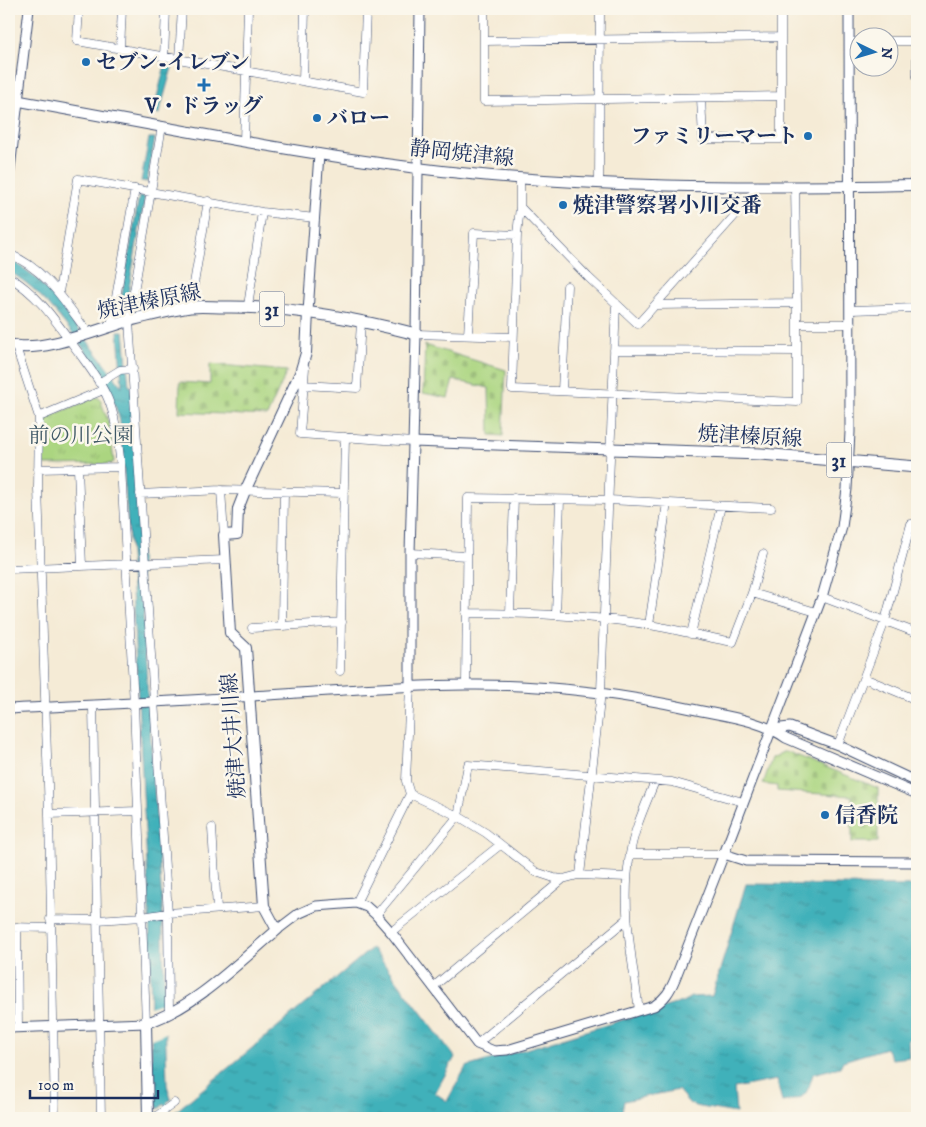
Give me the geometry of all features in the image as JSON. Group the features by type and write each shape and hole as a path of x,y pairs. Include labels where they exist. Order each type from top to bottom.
{"main road":[{"name":"静岡焼津線","path":"13,100 319,154 418,168 520,178 599,183 758,186 917,185"},
{"name":"焼津榛原線","path":"12,345 34,347 70,339 121,323 190,307 248,306 308,312 416,334"},
{"path":"224,535 237,534 238,509 300,373 306,353 308,312"},
{"name":"焼津榛原線","path":"611,449 761,454 917,467"},
{"name":"焼津大井川線","path":"224,535 230,633 246,648 264,906 277,930"},
{"path":"148,1118 147,1023 168,1015 195,998 277,930"}],"street":[{"path":"9,177 13,100 29,9"},
{"path":"79,9 77,41 363,92 366,9"},
{"path":"120,49 122,9"},
{"path":"164,57 166,9"},
{"path":"179,59 182,9"},
{"path":"244,141 248,9"},
{"path":"303,81 305,9"},
{"path":"356,904 410,794 406,781 410,686 410,553 416,334 420,9"},
{"path":"484,9 484,101 780,96"},
{"path":"599,183 600,9"},
{"path":"701,98 703,139 781,139 781,9"},
{"path":"849,9 852,28"},
{"path":"916,9 917,77"},
{"path":"484,41 781,37"},
{"path":"898,41 916,41"},
{"path":"277,930 298,914 316,906 356,904 367,907 376,914 391,932 477,1044 494,1051 507,1050 639,1010 661,1002 669,992 822,597 842,527 850,461 850,186 853,78"},
{"path":"121,323 151,191 162,126"},
{"path":"308,312 319,154"},
{"path":"520,178 512,389 797,402 795,186"},
{"path":"59,292 78,179 262,212 314,218"},
{"path":"520,207 638,324 746,203 758,186"},
{"path":"135,189 121,323 131,370 140,494 168,913 168,1015"},
{"path":"190,307 208,202"},
{"path":"248,306 262,212"},
{"path":"468,335 474,233 517,235"},
{"path":"9,254 35,270 59,292 86,333"},
{"path":"9,277 22,285 47,309 70,339 101,385 113,414 117,430 121,467 134,704 142,918 147,1023 13,1028 13,927 142,918 168,913 264,906"},
{"path":"562,391 567,286"},
{"path":"580,875 601,692 616,303"},
{"path":"656,305 797,303"},
{"path":"851,310 917,308"},
{"path":"304,384 357,388 361,322"},
{"path":"797,324 851,324"},
{"path":"416,334 513,337"},
{"path":"12,345 39,417 38,468 49,814 55,1118"},
{"path":"614,350 797,351"},
{"path":"306,353 300,434 413,442 611,449"},
{"path":"39,417 101,385 117,371 131,370"},
{"path":"340,671 345,437"},
{"path":"38,468 121,467"},
{"path":"78,468 82,566"},
{"path":"140,494 221,490 343,493"},
{"path":"221,490 224,535"},
{"path":"282,625 284,491"},
{"path":"466,685 468,498 608,500 771,508"},
{"path":"510,613 514,498"},
{"path":"556,615 560,500"},
{"path":"649,625 668,503"},
{"path":"691,634 721,506"},
{"path":"838,745 885,621 911,524 917,524"},
{"path":"410,553 467,556"},
{"path":"466,613 510,613 604,619 649,625 733,642 752,593 763,554"},
{"path":"9,569 225,560"},
{"path":"752,593 816,612"},
{"path":"822,597 917,633"},
{"path":"252,628 342,622"},
{"path":"864,678 917,700"},
{"path":"9,709 154,703 410,686 512,686 601,692 693,709 772,728 790,727 838,745 917,782"},
{"path":"93,706 101,1118"},
{"path":"772,728 786,738 917,794"},
{"path":"376,914 458,816 468,765 672,782 743,802"},
{"path":"639,1010 627,919 628,877 632,844 655,781"},
{"path":"410,794 458,816 486,834 536,872 563,879 580,875 628,877"},
{"path":"49,814 138,812"},
{"path":"212,828 217,909"},
{"path":"391,932 500,845"},
{"path":"630,854 724,854 746,861 917,862"},
{"path":"433,987 563,879"},
{"path":"477,1044 627,919"},
{"path":"157,1117 174,1103"}],"green space":[{"path":"425,345 506,370 503,436 490,435 489,388 453,380 448,398 423,393"},
{"path":"210,364 287,371 267,416 179,412 180,382 210,384"},
{"name":"前の川公園","path":"97,397 100,399 109,424 114,462 110,464 45,465 42,461 43,419"},
{"path":"786,751 878,788 878,842 852,842 852,796 777,791 777,786 763,784 772,758"}],"water":[{"path":"166,61 173,64 159,114 153,113"},
{"path":"149,138 155,138 147,182 141,181"},
{"path":"139,196 145,197 125,311 119,311"},
{"path":"9,258 34,276 60,304 122,387 118,331 124,331 129,386 131,386 147,683 162,903 167,1085 171,1099 158,1109 152,1085 149,902 130,553 120,421 115,404 106,386 84,349 44,299 9,271"},
{"path":"746,884 917,886 917,1031 908,1040 909,1057 892,1059 886,1048 843,1061 840,1067 813,1074 809,1088 804,1095 782,1102 777,1080 734,1088 736,1113 695,1106 689,1103 678,1090 624,1101 621,1118 168,1118 372,948 455,1057 435,1093 447,1101 466,1067 682,1002 691,997 712,996"}],"pier":[{"path":"166,1001 166,1033 149,1040 148,1008"}],"waterway":[{"path":"165,1100 170,1116"}],"place":[{"name":"セブン-イレブン","path":"86,62"},
{"name":"V・ドラッグ","path":"204,85"},
{"name":"バロー","path":"317,118"},
{"name":"ファミリーマート","path":"808,136"},
{"name":"焼津警察署小川交番","path":"563,205"},
{"name":"信香院","path":"825,815"}]}
